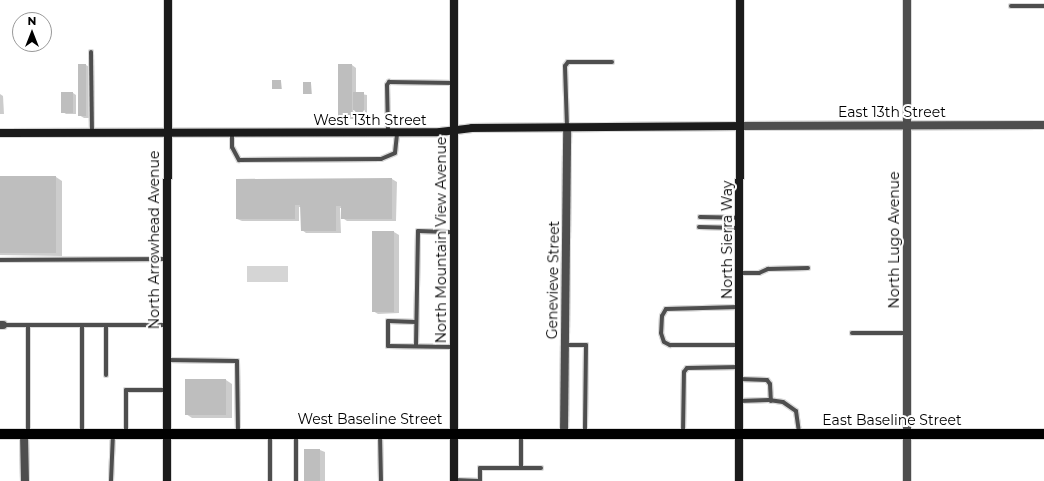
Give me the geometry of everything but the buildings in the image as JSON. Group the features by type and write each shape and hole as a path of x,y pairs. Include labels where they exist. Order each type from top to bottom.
{"main road":[{"name":"West Baseline Street","path":"0,434 739,433"},
{"name":"East Baseline Street","path":"739,433 1044,434"}],"street":[{"name":"North Arrowhead Avenue","path":"167,481 168,0"},
{"name":"North Mountain View Avenue","path":"454,0 454,481"},
{"name":"North Sierra Way","path":"739,481 740,0"},
{"name":"North Lugo Avenue","path":"906,0 908,125 907,481"},
{"name":"East 13th Street","path":"740,126 1044,125"},
{"name":"West 13th Street","path":"0,133 392,133 440,132 472,128 740,126"},
{"name":"Genevieve Street","path":"564,433 568,127"},
{"path":"25,481 26,434"}],"lane":[{"path":"1011,6 1044,6"},
{"path":"90,52 92,133"},
{"path":"568,127 565,66 568,62 612,62"},
{"path":"232,133 232,147 239,160 381,159 395,153 387,85 389,82 454,83"},
{"path":"700,217 740,218"},
{"path":"700,227 740,228"},
{"path":"416,346 418,231 454,232"},
{"path":"0,260 167,259"},
{"path":"740,272 759,273 768,269 808,268"},
{"path":"740,307 666,308 662,316 660,333 664,342 670,345 740,345"},
{"path":"416,322 388,321 388,346 454,347"},
{"path":"1,325 167,325"},
{"path":"26,434 28,325"},
{"path":"82,325 82,433"},
{"path":"106,325 106,375"},
{"path":"852,333 907,333"},
{"path":"565,345 586,345 585,433"},
{"path":"167,360 237,361 238,433"},
{"path":"683,433 684,372 686,368 740,367"},
{"path":"739,378 767,380 770,384 771,401"},
{"path":"126,433 126,390 167,390"},
{"path":"739,401 783,402 796,411 799,433"},
{"path":"111,481 113,433"},
{"path":"270,433 270,481"},
{"path":"296,433 296,481"},
{"path":"380,433 381,481"},
{"path":"521,433 521,468"},
{"path":"454,481 480,481 480,468 541,468"}],"shaded area":[{"path":"247,266 288,266 288,282 247,282"}]}
